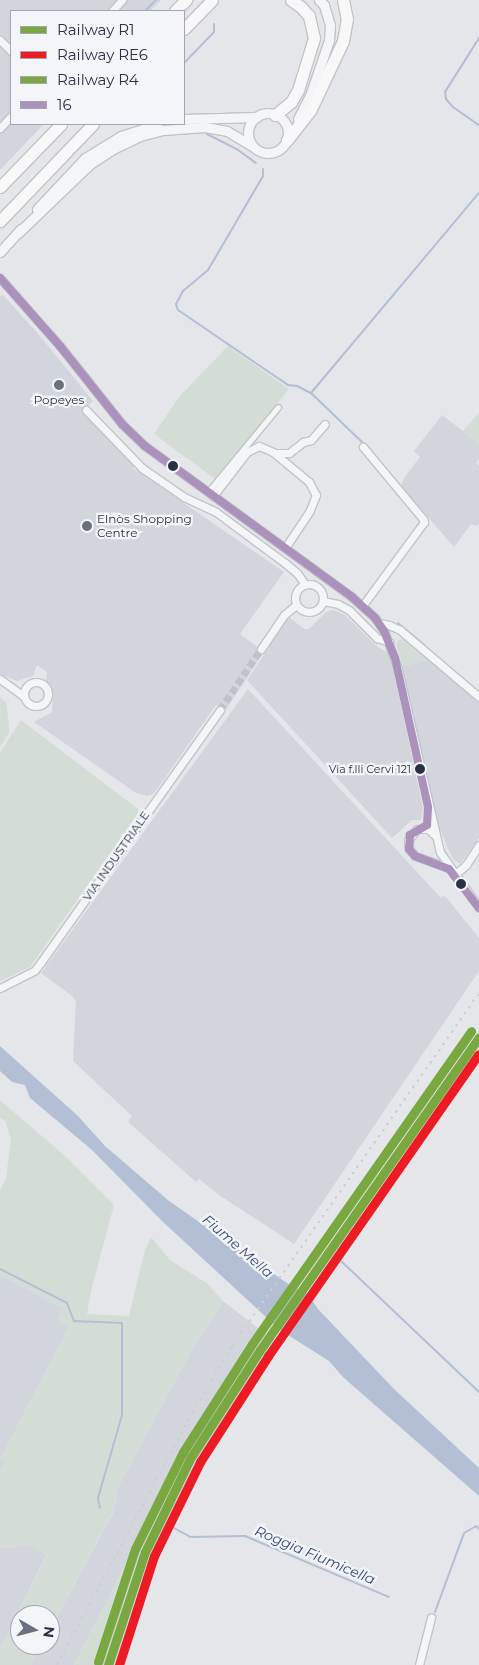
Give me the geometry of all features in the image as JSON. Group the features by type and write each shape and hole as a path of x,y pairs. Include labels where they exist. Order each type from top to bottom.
{"highway":[{"path":"176,10 186,0"},
{"path":"185,28 212,0"},
{"path":"277,116 291,102 298,90 314,38 309,16 290,0"},
{"path":"287,138 312,109 343,40 347,19 343,0"},
{"path":"0,187 60,125"},
{"path":"0,221 92,125"}],"street":[{"path":"113,10 122,0"},
{"path":"0,252 90,164 113,149 140,136 163,130 205,127 227,131 262,153 269,154 281,149 305,106 330,32 327,14 319,0"},
{"path":"0,40 10,50"},
{"path":"277,116 303,97 314,82"},
{"path":"185,119 257,117 268,113 277,116 287,126 287,138"},
{"path":"0,128 10,117"},
{"path":"252,146 249,140 249,127 257,117"},
{"path":"18,233 48,196 85,158 121,136 154,125"},
{"path":"0,278 60,346 122,424 145,446 362,605 379,623 389,642 398,669 438,846 449,869 479,908"},
{"path":"211,494 278,407"},
{"path":"86,410 142,468 184,497 216,512 285,563 297,573 305,584 319,588 322,602 318,608 311,612 303,611 296,605 296,592 305,584"},
{"path":"211,494 247,452 259,446 273,452 289,454 303,442 312,440 325,424"},
{"path":"362,605 424,522 423,518 363,447"},
{"path":"273,452 309,482 316,495 309,512 285,548"},
{"path":"322,602 338,604 350,610 377,638 389,642"},
{"path":"261,649 284,615 296,605"},
{"path":"379,623 389,624 400,630 479,697"},
{"path":"0,679 23,696 28,704 36,707 43,704 48,698 47,690 42,684 35,682 28,684 7,683"},
{"path":"23,696 24,689 28,684"},
{"name":"VIA INDUSTRIALE","path":"0,988 35,970 220,710"},
{"path":"428,807 428,823 424,828 413,832 408,845 415,856 449,869"},
{"path":"424,828 436,836"},
{"path":"454,875 466,866 479,845"},
{"path":"424,858 433,854 438,846"},
{"path":"419,1665 431,1618"}],"shaded area":[{"path":"0,0 161,0 151,10 10,10 10,125 43,125 0,170"},
{"name":"Elnòs Shopping Centre","path":"3,295 40,336 93,401 88,406 139,459 133,468 284,572 240,634 264,652 225,711 216,705 160,785 153,794 147,796 136,793 34,722 52,712 53,695 46,680 47,672 37,665 33,676 17,681 0,674 0,296"},
{"path":"228,346 289,389 215,479 154,434 179,397"},
{"path":"479,413 479,443 463,431"},
{"path":"442,415 479,443 479,459 476,463 479,466 479,523 477,526 471,524 454,547 401,486 404,478 420,457 414,451"},
{"path":"333,610 345,615 379,648 389,653 393,667 423,808 421,820 412,820 392,838 247,680 289,617 304,629 309,629 326,612"},
{"path":"402,639 429,659 403,667 396,645 398,640"},
{"path":"429,659 479,700 479,838 460,864 453,859 437,821 403,667"},
{"path":"248,689 440,897 445,896 479,938 479,971 294,1244 219,1195 199,1179 196,1182 128,1122 132,1116 73,1061 76,1002 72,996 41,973"},
{"path":"0,697 6,702 9,733 0,747"},
{"path":"21,720 138,809 138,814 30,967 0,981 0,753"},
{"path":"0,1100 65,1156 114,1205 91,1291 87,1314 129,1316 144,1253 151,1237 170,1260 208,1284 223,1301 190,1353 118,1487 114,1510 60,1610 60,1605 22,1605 47,1555 28,1545 8,1548 0,1546 0,1472 6,1461 1,1458 69,1327 57,1320 63,1308 0,1275 0,1190 6,1178 11,1139 5,1121 0,1118"},
{"path":"0,1275 63,1308 69,1327 1,1458 6,1461 0,1472"},
{"path":"223,1301 274,1340 209,1444 163,1530 139,1588 115,1665 100,1665 115,1611 141,1539 138,1541 74,1665 31,1665 36,1655 60,1655 60,1611 114,1511 118,1487 190,1353"},
{"path":"141,1539 115,1611 100,1665 74,1665 138,1541"},
{"path":"28,1544 47,1554 22,1605 10,1605 10,1629 0,1649 0,1546 8,1548"},
{"path":"10,1629 10,1655 36,1655 31,1665 0,1665 0,1649"}],"water":[{"path":"0,1046 78,1116 105,1146 169,1201 287,1283 308,1294 318,1309 394,1389 479,1468 479,1496 344,1378 329,1361 280,1330 162,1221 92,1150 30,1098 25,1085 12,1082 0,1071"}],"waterway":[{"path":"146,10 156,0"},
{"path":"185,62 214,32 214,24"},
{"path":"479,38 445,92 446,99 453,107 479,125"},
{"path":"207,134 238,150 256,163"},
{"path":"263,169 263,176 208,270 183,291 176,304 178,310 288,385 297,386 311,393 364,444"},
{"path":"311,393 479,193"},
{"path":"398,623 425,646"},
{"path":"340,1260 479,1392"},
{"name":"Roggia Fiumicella","path":"0,1269 67,1303 74,1321 122,1323 122,1415 98,1498 100,1508"},
{"name":"Roggia Fiumicella","path":"435,1612 464,1533 476,1526 479,1529"},
{"name":"Roggia Fiumicella","path":"174,1528 190,1537 245,1536 389,1597"}],"tunnel":[{"path":"220,710 261,649"}],"railway":[{"path":"57,1665 192,1413 232,1346 479,993"}],"rail line":[{"name":"R4","path":"98,1662 135,1549 183,1452 252,1344 471,1031"},
{"name":"R1","path":"108,1665 145,1552 191,1457 260,1350 479,1037"},
{"name":"RE6","path":"119,1665 154,1556 200,1462 268,1356 479,1054"}],"transit line":[{"name":"16","path":"0,278 60,346 122,424 145,446 352,597 375,618 384,631 395,658 428,807 427,825 410,835 409,849 415,856 449,869 479,908"}],"place":[{"name":"Popeyes","path":"59,385"},
{"name":"Elnòs Shopping Centre","path":"87,526"},
{"name":"Via f.lli Cervi 121","path":"420,769"}],"water label":[{"name":"Fiume Mella","path":"238,1246"}]}
